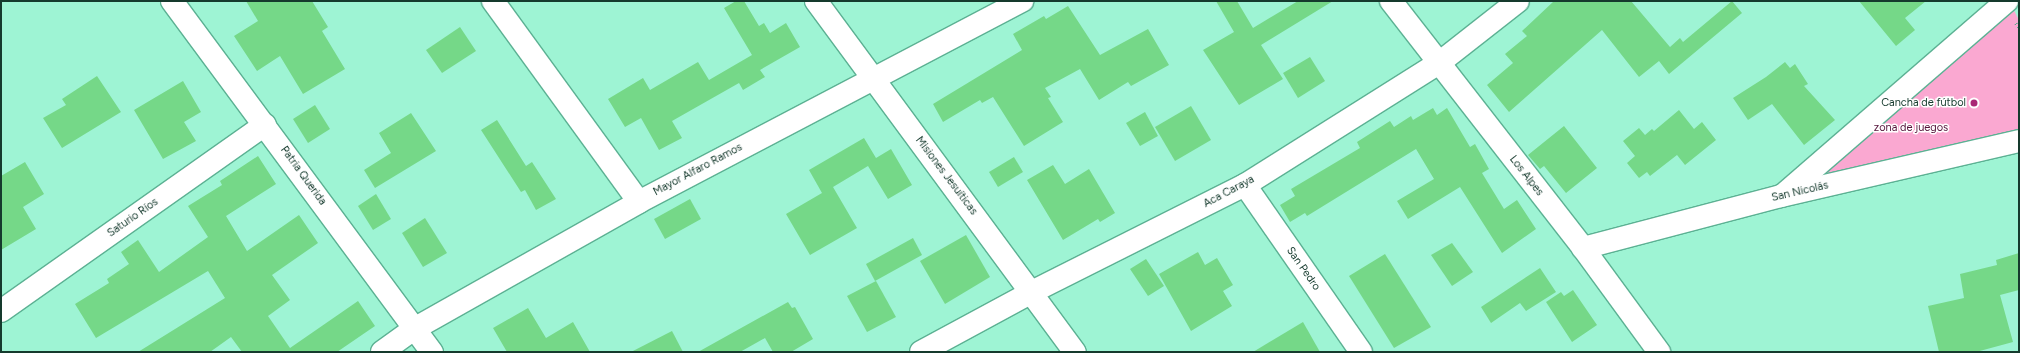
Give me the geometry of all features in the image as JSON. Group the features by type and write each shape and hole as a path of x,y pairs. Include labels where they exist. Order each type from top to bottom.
{"street":[{"name":"Patria Querida","path":"172,1 432,352"},
{"path":"493,1 639,202"},
{"name":"Misiones Jesuíticas","path":"816,1 1075,352"},
{"name":"Mayor Alfaro Ramos","path":"382,352 414,329 639,202 1022,1"},
{"name":"Los Alpes","path":"1391,1 1583,248 1659,352"},
{"name":"Aca Caraya","path":"921,352 1032,292 1245,185 1439,63 1518,1"},
{"path":"1781,196 2007,1"},
{"path":"2012,1 2019,13"},
{"name":"Saturio Ríos","path":"1,311 265,125"},
{"name":"San Nicolás","path":"1583,248 1781,196 2019,141"},
{"name":"San Pedro","path":"1245,185 1361,352"}],"green space":[{"name":"zona de juegos","path":"2010,3 2019,20 2019,136 1793,191"}],"building":[{"path":"246,1 312,1 328,27 322,31 345,69 303,94 280,56 257,71 234,36 258,21"},
{"path":"736,1 744,1 759,26 764,23 770,33 786,23 800,47 760,70 765,77 743,90 739,83 672,121 682,138 659,150 641,118 625,127 608,99 643,78 650,90 698,62 709,80 752,55 724,8"},
{"path":"1216,1 1237,1 1253,28 1298,1 1333,1 1261,45 1283,79 1239,105 1203,50 1234,32"},
{"path":"1554,1 1631,1 1670,47 1680,38 1683,42 1732,1 1742,13 1669,74 1659,61 1639,77 1602,30 1509,112 1487,85 1513,63 1505,54 1527,36 1522,31"},
{"path":"1859,1 1926,1 1905,18 1915,30 1896,46"},
{"path":"1068,6 1100,55 1148,29 1169,65 1131,86 1128,82 1099,100 1080,69 1045,88 1051,97 1048,98 1063,122 1024,146 993,97 982,103 980,100 943,122 933,104 1022,50 1013,34 1044,16 1046,19"},
{"path":"460,27 476,51 442,73 426,50"},
{"path":"1310,57 1325,81 1298,98 1283,73"},
{"path":"1785,62 1790,68 1795,64 1808,84 1804,86 1835,120 1804,145 1772,104 1748,120 1733,98 1766,77"},
{"path":"97,76 121,112 62,148 43,118 66,105 62,99"},
{"path":"183,81 201,112 184,122 196,141 163,159 134,110"},
{"path":"315,105 330,129 308,143 293,119"},
{"path":"1191,106 1211,140 1175,161 1155,127"},
{"path":"1433,108 1437,115 1447,108 1470,147 1475,144 1489,169 1482,173 1504,209 1517,200 1536,229 1502,253 1460,187 1408,219 1397,201 1434,179 1416,149 1307,216 1305,213 1290,222 1280,205 1295,196 1291,189 1360,148 1357,142 1390,121 1394,127 1411,116 1413,120"},
{"path":"1679,110 1694,129 1702,122 1716,140 1685,165 1677,155 1650,176 1647,172 1639,178 1627,163 1635,156 1623,141 1639,128 1645,135 1652,129 1654,131"},
{"path":"1145,112 1158,136 1140,146 1126,123"},
{"path":"411,113 436,151 375,188 364,170 391,153 379,133"},
{"path":"497,120 526,166 532,162 556,199 536,210 525,190 521,192 481,130"},
{"path":"1564,126 1597,168 1566,193 1544,166 1540,169 1528,155"},
{"path":"864,138 876,158 891,149 912,185 888,199 868,166 833,187 857,228 810,255 786,214 822,193 809,170"},
{"path":"258,156 276,184 226,216 247,251 299,215 318,243 272,275 290,300 268,316 290,348 358,301 375,326 337,352 242,352 231,337 210,352 138,352 225,298 208,271 96,338 75,304 109,283 107,279 129,264 121,252 138,240 159,272 208,237 188,206 222,185 220,181"},
{"path":"1014,157 1023,172 998,187 989,172"},
{"path":"25,162 44,194 23,207 36,229 1,250 1,176"},
{"path":"1053,165 1065,184 1089,169 1115,213 1100,222 1098,219 1063,240 1027,180"},
{"path":"376,194 391,219 373,230 358,206"},
{"path":"690,199 701,219 665,239 654,219"},
{"path":"425,218 447,253 423,267 402,233"},
{"path":"966,235 990,277 945,304 920,261"},
{"path":"913,238 922,255 875,281 866,264"},
{"path":"1452,243 1473,272 1452,286 1431,255"},
{"path":"1198,252 1205,265 1217,258 1233,285 1223,291 1232,306 1191,331 1159,274"},
{"path":"2019,253 2019,290 2000,295 2013,342 1976,352 1939,352 1928,306 1964,298 1960,274 1997,265 1996,260"},
{"path":"1385,254 1431,327 1394,348 1349,276"},
{"path":"1146,259 1164,286 1148,296 1130,269"},
{"path":"1540,268 1556,292 1526,311 1520,303 1491,323 1481,307"},
{"path":"876,281 896,317 867,332 847,296"},
{"path":"1573,290 1597,325 1572,342 1546,302 1561,292 1564,296"},
{"path":"788,302 792,308 795,307 813,339 791,352 773,352 765,338 740,352 698,352"},
{"path":"528,308 546,338 573,322 590,352 507,352 493,328"},
{"path":"1303,322 1320,352 1253,352"},
{"path":"672,331 683,352 631,352"}],"place":[{"name":"Cancha de fútbol","path":"1974,103"}]}
